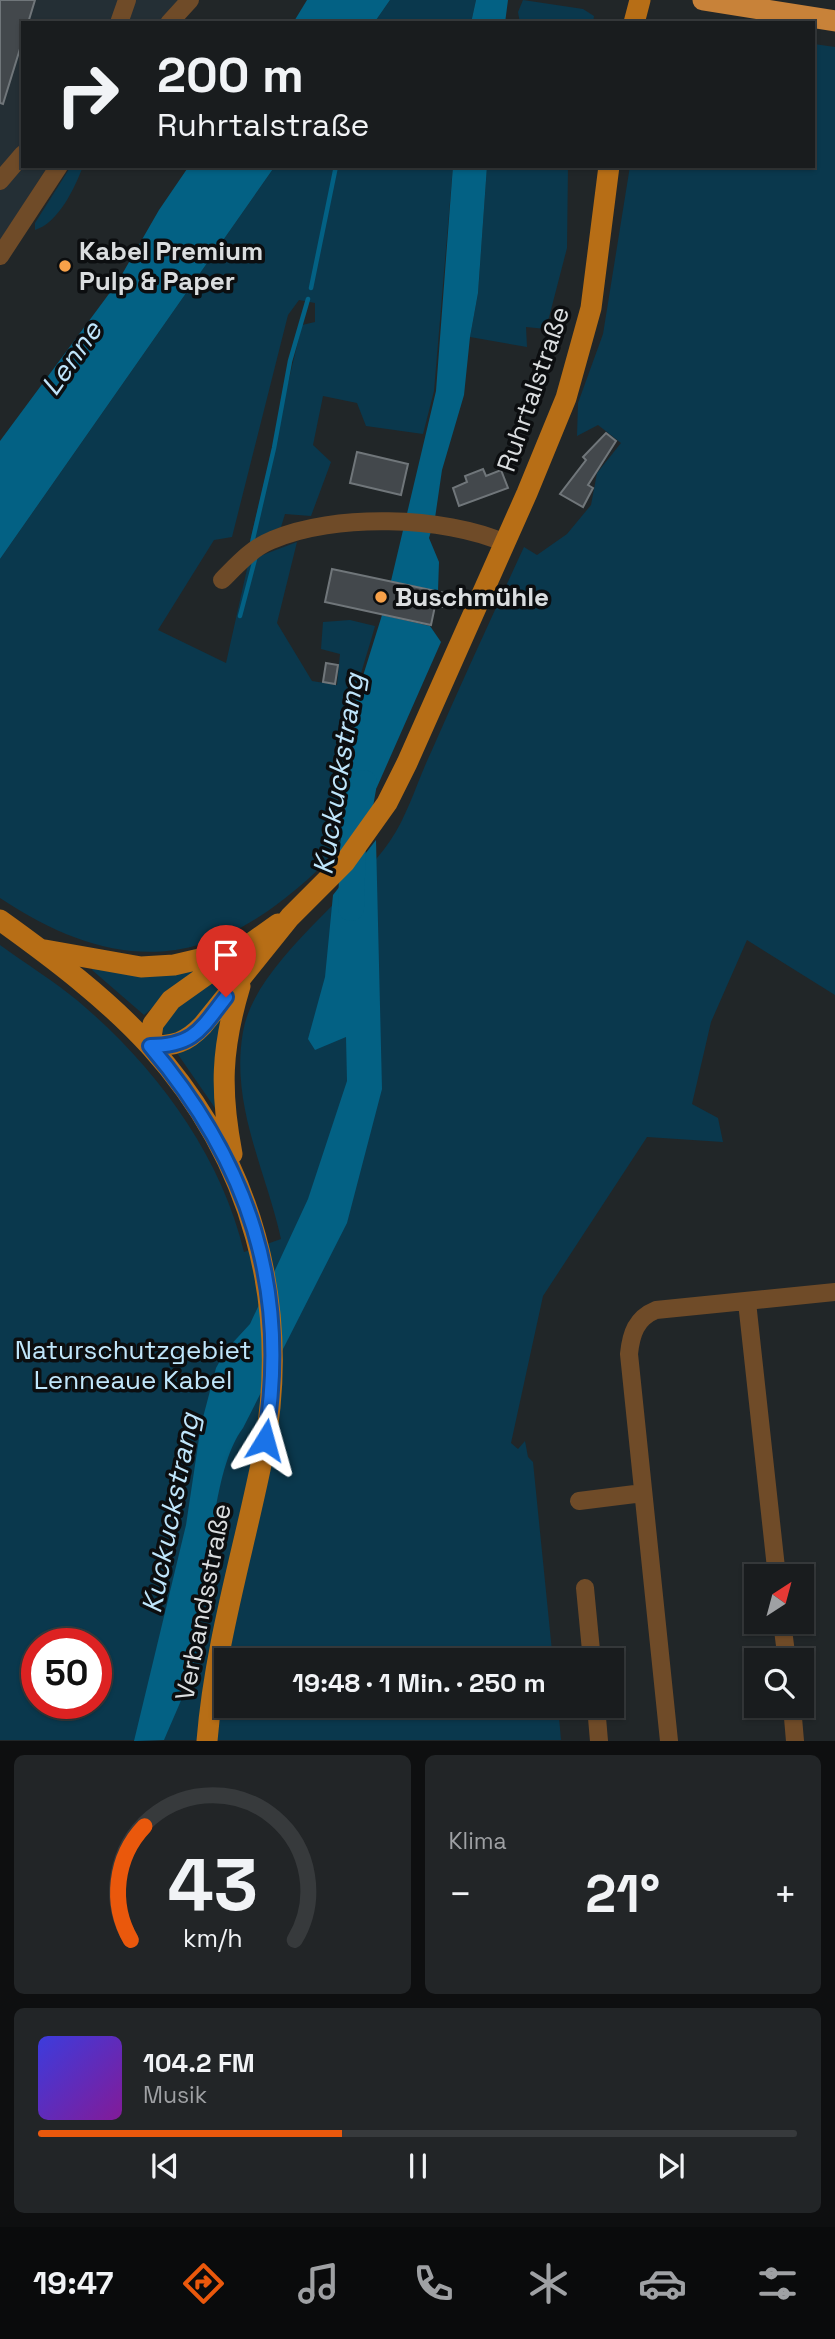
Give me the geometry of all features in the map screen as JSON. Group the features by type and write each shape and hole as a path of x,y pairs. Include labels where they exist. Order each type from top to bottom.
{"highway":[{"path":"703,0 835,20"}],"main road":[{"path":"635,21 640,0"},
{"name":"Ruhrtalstraße","path":"290,917 238,950 163,1008 153,1024 150,1046 174,1046 190,1038 290,917 345,862 387,803 505,543 547,445 580,354 598,271 610,168"},
{"name":"Verbandsstraße","path":"0,920 104,1002 150,1046 205,1119 237,1177 265,1272 271,1331 271,1400 263,1454 218,1651 207,1741"},
{"path":"39,949 141,967 174,965 238,950"},
{"path":"237,1177 224,1110 222,1081 225,1040 243,976"}],"street":[{"path":"120,21 127,0"},
{"path":"171,21 190,0"},
{"path":"0,181 21,155"},
{"path":"0,257 58,168"},
{"path":"222,580 264,544 302,530 345,523 402,522 484,533 505,543"},
{"path":"669,1741 629,1354 635,1328 644,1315 656,1310 835,1292"},
{"path":"747,1302 776,1564"},
{"path":"579,1501 643,1493"},
{"path":"585,1588 591,1648"},
{"path":"597,1718 599,1741"},
{"path":"793,1718 796,1741"}],"shaded area":[{"path":"0,0 180,0 162,21 21,21 21,168 47,168 0,241"}],"green space":[{"path":"390,0 476,0 471,21 375,21"},
{"path":"523,0 583,9 594,16 593,21 520,21 518,12"},
{"name":"Naturschutzgebiet Lenneaue Kabel","path":"815,44 835,47 835,995 747,940 711,1022 692,1104 718,1118 723,1142 647,1137 543,1296 511,1443 518,1449 525,1441 528,1457 533,1462 552,1648 214,1648 214,1718 559,1718 561,1740 0,1740 0,945 78,1001 106,1026 158,1083 202,1147 233,1216 244,1252 281,1239 251,1137 241,1085 243,1032 251,1007 265,981 284,956 353,885 396,831 524,547 537,555 567,534 591,505 597,473 621,443 598,425 577,436 578,403 603,334 630,168 815,168"},
{"path":"70,168 82,168 58,212 35,230 35,223"},
{"path":"274,168 453,168 434,391 423,434 366,426 357,403 323,396 313,445 331,462 311,516 285,514 281,527 250,541 302,325 315,322 315,303 299,300 288,315 232,537 214,540 158,630 226,663 249,560 297,542 277,623 312,681 337,685 340,654 321,649 323,622 350,620 375,626 352,714 339,841 329,857 299,887 248,923 213,940 178,949 143,952 108,947 73,937 0,898 0,559"},
{"path":"487,168 568,168 567,248 546,329 526,327 527,347 470,337 478,293"},
{"path":"244,959 188,1032 165,1036 161,1031 162,1019"},
{"path":"202,965 144,1015 92,970 92,968"},
{"path":"221,1013 215,1108 177,1053"}],"water":[{"path":"307,0 390,0 375,21 294,21"},
{"path":"476,0 508,0 505,21 471,21"},
{"name":"Lenne","path":"188,168 274,168 0,559 0,441 117,283 159,210"},
{"path":"453,168 487,168 478,293 464,395 442,470 435,518 429,538 439,562 438,591 391,581 436,391"},
{"path":"382,615 430,626 441,642 377,787 339,841 352,711"},
{"path":"376,840 382,1089 347,1223 231,1449 216,1508 192,1670 182,1697 164,1740 134,1741 186,1525 201,1425 216,1368 226,1350 250,1324 308,1199 347,1081 346,1037 315,1050 308,1039 325,977 333,895"}],"building":[{"path":"0,0 35,0 29,21 21,21 21,46 3,104 0,103"},
{"path":"606,433 616,441 588,485 593,488 583,507 560,494 586,460 583,457"},
{"path":"357,452 408,464 401,495 350,483"},
{"path":"483,469 486,476 501,470 508,488 459,506 453,488 467,482 465,476"},
{"name":"Buschmühle","path":"332,569 445,593 442,607 435,606 431,625 325,602"},
{"path":"326,663 338,665 335,684 323,682"}],"waterway":[{"path":"311,288 336,168"},
{"path":"252,543 274,448 290,361 308,299"},
{"path":"240,616 255,559"},
{"name":"Kuckuckstrang","path":"351,908 353,845 364,783"}],"place":[{"name":"Kabel Premium Pulp & Paper","path":"65,266"},
{"name":"Buschmühle","path":"381,597"}],"route":[{"path":"226,997 197,1032 184,1042 174,1046 150,1046 181,1085 216,1137 237,1177 249,1211 265,1272 270,1318 271,1400 265,1440"}]}
